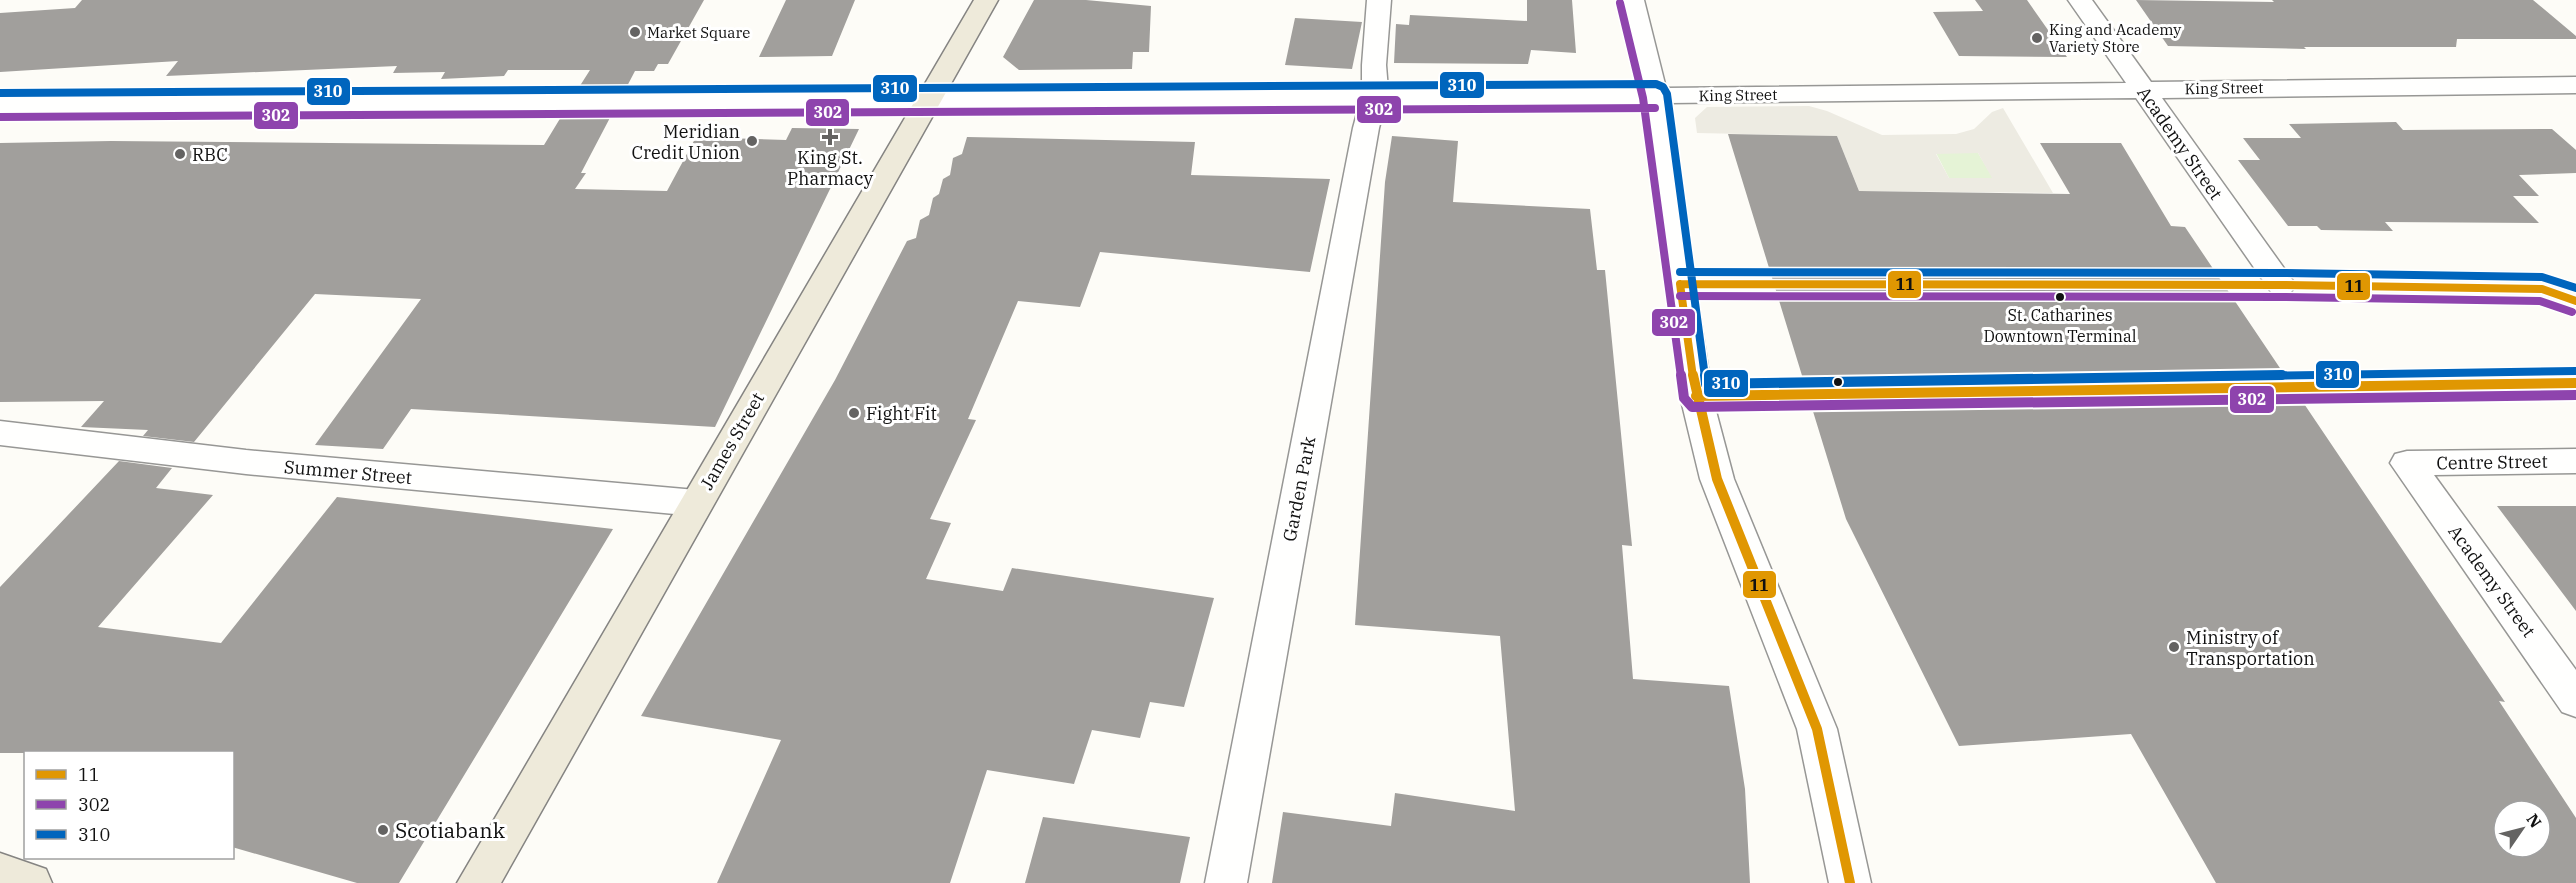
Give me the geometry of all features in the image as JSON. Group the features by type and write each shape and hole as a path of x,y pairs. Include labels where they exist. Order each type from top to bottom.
{"main road":[{"name":"James Street","path":"478,883 986,0"},
{"path":"0,873 31,883"}],"street":[{"name":"Garden Park","path":"1226,883 1364,140 1376,96 1374,65 1379,0"},
{"path":"1632,0 1655,96 1696,396 1717,479 1817,729 1850,883"},
{"name":"Academy Street","path":"2080,0 2281,285"},
{"name":"King Street","path":"0,105 1655,96 2576,85"},
{"name":"Summer Street","path":"0,434 246,462 696,503"},
{"name":"Centre Street","path":"2408,463 2576,461"},
{"name":"Academy Street","path":"2408,463 2576,700"}],"green space":[{"path":"1936,153 1978,153 1993,178 1949,178"}],"shaded area":[{"path":"1809,106 1827,111 1882,135 1956,134 1974,129 1992,112 2003,108 2053,193 1863,191 1862,198 1837,136 1697,133 1695,118 1707,107","holes":["1978,153 1992,178 1949,178 1936,154"]}],"building":[{"path":"82,0 704,0 668,64 658,64 654,71 635,71 624,92 576,92 590,70 508,70 504,76 441,79 445,72 393,73 397,66 166,76 178,61 0,72 0,13 75,8"},
{"path":"786,0 855,0 832,56 759,57"},
{"path":"1034,0 1086,0 1151,6 1149,52 1133,52 1132,69 1019,70 1003,57"},
{"path":"1527,0 1572,0 1576,53 1531,50 1528,64 1394,63 1396,24 1409,25 1410,15 1527,21"},
{"path":"1975,0 2027,0 2067,57 1959,56 1933,12 1983,11"},
{"path":"2136,0 2274,2 2272,0 2533,0 2576,36 2576,39 2457,39 2456,47 2304,47 2306,49 2168,46"},
{"path":"1295,18 1362,22 1352,69 1285,65"},
{"path":"564,112 613,112 581,173 586,173 575,189 667,191 696,137 786,140 792,128 859,129 715,427 411,409 383,449 315,445 421,299 315,294 194,442 143,436 148,430 81,427 104,401 0,402 0,143 111,141 544,145"},
{"path":"2396,122 2403,130 2552,129 2576,150 2576,173 2519,175 2539,196 2513,196 2539,223 2385,222 2393,231 2321,230 2317,226 2288,226 2238,160 2260,160 2243,138 2301,138 2289,124"},
{"path":"1728,134 1837,136 1859,191 2070,194 2040,143 2121,143 2171,226 2185,227 2505,702 2499,701 2576,818 2576,883 2216,883 2131,734 1959,746 1846,519"},
{"path":"1392,136 1458,141 1453,202 1590,209 1597,270 1605,270 1632,546 1622,545 1633,679 1729,686 1745,789 1750,883 1272,883 1283,812 1391,826 1395,793 1515,811 1500,636 1355,625 1385,182"},
{"path":"967,137 1195,142 1191,175 1330,179 1310,272 1100,252 1080,307 1018,301 968,419 976,420 930,519 951,523 926,579 1003,591 1012,568 1214,598 1184,707 1150,702 1140,738 1092,730 1074,784 987,770 950,883 717,883 781,740 641,716 835,380 907,241 916,238 920,220 929,215 933,198 939,194 943,179 950,175 953,158 962,154"},
{"path":"119,461 172,468 156,488 213,495 98,627 221,643 337,497 613,529 399,883 357,883 234,848 234,751 0,753 0,587"},
{"path":"2497,506 2576,506 2576,611"},
{"path":"1043,817 1190,837 1180,883 1025,883"}],"transit line":[{"name":"302","path":"1620,3 1643,98 1684,398 1692,407 2576,395"},
{"name":"310","path":"0,93 1656,84 1663,87 1667,94 1706,384 2576,371"},
{"name":"302","path":"0,117 1655,108"},
{"name":"310","path":"1680,272 2281,273 2542,277 2576,288"},
{"name":"11","path":"1680,284 2281,285 2542,289 2576,301"},
{"name":"11","path":"1680,284 1696,396 1717,479 1817,729 1850,883"},
{"name":"302","path":"1680,296 2281,297 2540,301 2572,312"},
{"name":"11","path":"1696,396 2576,383"}],"place":[{"name":"Market Square","path":"635,32"},
{"name":"King and Academy Variety Store","path":"2037,38"},
{"name":"King St. Pharmacy","path":"830,137"},
{"name":"Meridian Credit Union","path":"752,141"},
{"name":"RBC","path":"180,154"},
{"name":"St. Catharines Downtown Terminal","path":"2060,297"},
{"name":"Fight Fit","path":"854,413"},
{"name":"Ministry of Transportation","path":"2174,647"},
{"name":"Scotiabank","path":"383,830"}]}
